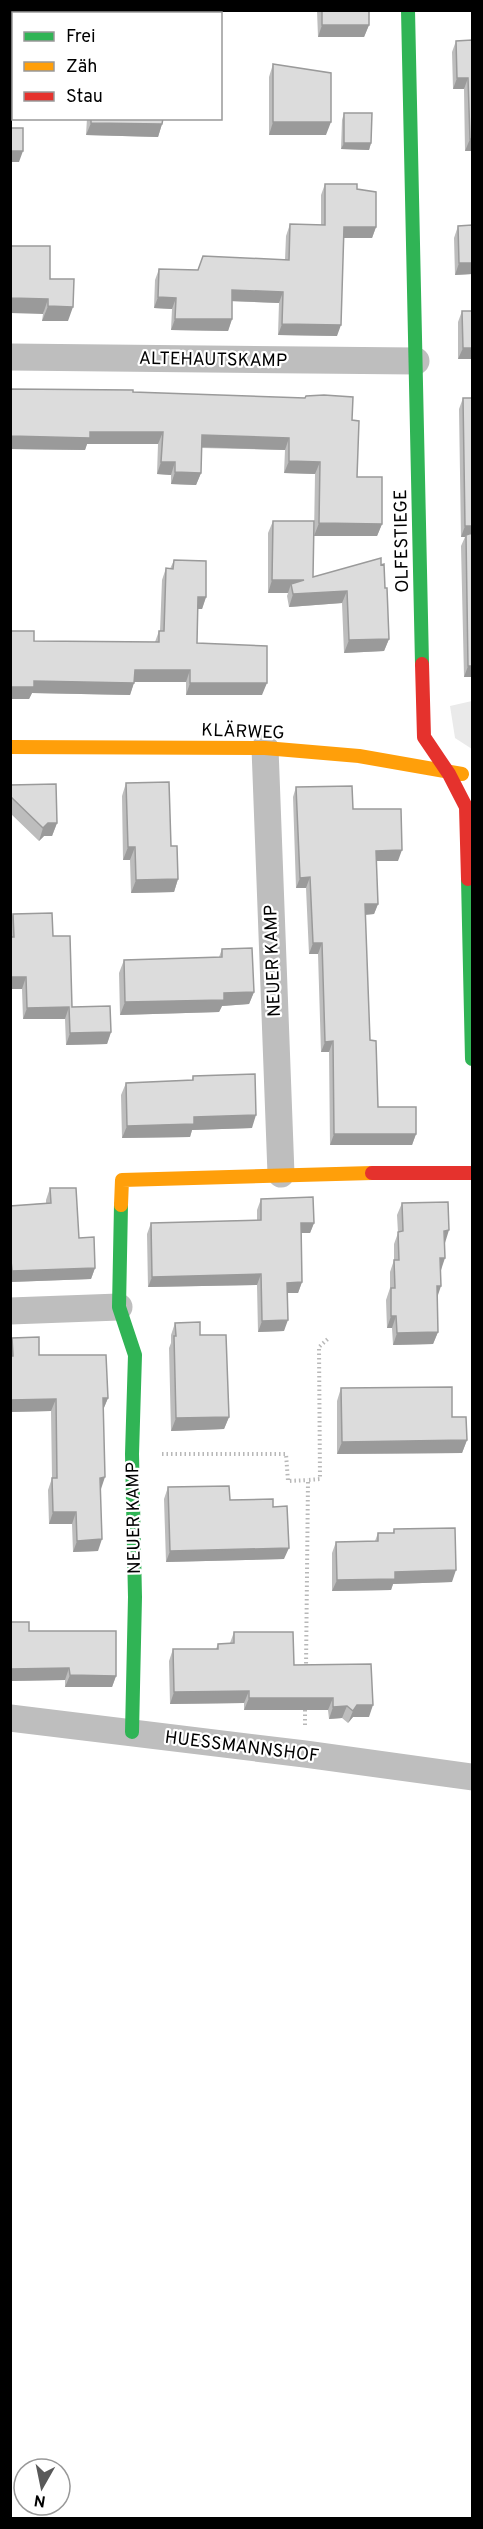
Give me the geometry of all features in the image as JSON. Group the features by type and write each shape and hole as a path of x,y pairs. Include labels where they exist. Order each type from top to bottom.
{"street":[{"name":"OLFESTIEGE","path":"408,10 424,738 449,774 466,807 472,1059"},
{"name":"ALTEHAUTSKAMP","path":"10,357 416,361"},
{"name":"KLÄRWEG","path":"10,747 266,748 359,756 449,774 472,775"},
{"name":"NEUER KAMP","path":"266,748 280,1174"},
{"name":"NEUER KAMP","path":"132,1732 135,1597 132,1454 135,1355 119,1306 122,1180 280,1174 472,1173"},
{"path":"10,1311 119,1306"},
{"name":"HUESSMANNSHOF","path":"10,1718 472,1777"}],"path":[{"path":"132,1454 286,1454 288,1481 320,1479 319,1347 329,1338"},
{"path":"306,1670 308,1480"},
{"path":"305,1694 305,1754"}],"shaded area":[{"path":"472,701 472,749 455,738 450,706"}],"building":[{"path":"322,10 369,10 369,25 322,25"},
{"path":"472,40 472,139 470,139 468,78 457,78 456,41"},
{"path":"273,64 331,73 331,122 273,122"},
{"path":"344,113 372,113 371,143 344,143"},
{"path":"91,120 163,120 162,124 91,123"},
{"path":"10,128 23,128 23,151 10,151"},
{"path":"325,184 357,184 357,189 376,192 376,227 344,227 341,325 282,324 283,292 232,290 232,319 175,319 176,298 158,297 159,269 198,270 203,256 289,260 290,224 325,225"},
{"path":"472,225 472,263 459,263 458,226"},
{"path":"10,246 50,246 50,279 74,279 73,307 48,306 48,299 10,298"},
{"path":"462,311 472,311 472,348 463,348"},
{"path":"10,389 133,390 133,392 305,398 306,396 324,395 353,397 352,420 359,421 357,477 382,477 382,524 319,523 320,462 289,461 289,438 202,435 201,473 175,472 175,462 161,462 163,432 90,432 90,438 10,436"},
{"path":"463,398 472,398 472,526 465,526"},
{"path":"273,521 314,521 313,577 381,558 381,565 384,564 385,588 387,588 389,639 349,640 347,591 293,594 291,584 304,580 272,580"},
{"path":"472,533 472,666 468,666 466,535"},
{"path":"174,560 206,561 206,597 198,597 197,643 267,646 267,683 190,683 190,670 135,670 134,683 34,681 34,687 10,687 10,631 34,631 34,641 159,642 159,631 164,631 166,568 173,569"},
{"path":"169,782 171,846 177,846 178,879 136,880 135,847 128,847 126,783"},
{"path":"56,784 57,823 48,823 43,828 10,796 10,785"},
{"path":"352,786 353,809 401,809 402,850 376,851 378,904 365,904 370,1040 376,1041 378,1107 416,1107 416,1134 334,1134 333,1041 325,1042 322,943 313,943 310,877 300,878 296,787"},
{"path":"52,913 53,936 70,936 72,1007 110,1006 111,1032 70,1033 69,1007 27,1008 26,977 10,977 10,937 14,937 13,914"},
{"path":"252,948 254,992 224,993 224,1000 125,1002 124,960 222,957 222,949"},
{"path":"255,1074 256,1115 194,1117 194,1124 127,1126 126,1083 193,1080 193,1076"},
{"path":"50,1188 76,1188 79,1238 94,1237 95,1268 12,1271 10,1206 51,1203"},
{"path":"313,1197 314,1223 301,1223 302,1282 287,1283 288,1320 262,1321 261,1274 152,1277 151,1223 261,1220 261,1199"},
{"path":"448,1202 449,1230 444,1231 445,1258 440,1258 441,1286 437,1286 438,1332 397,1333 396,1316 391,1316 391,1288 395,1288 394,1260 399,1260 398,1232 403,1231 402,1203"},
{"path":"200,1322 200,1335 226,1335 229,1417 176,1418 175,1323"},
{"path":"39,1337 39,1355 106,1355 108,1398 103,1398 105,1477 100,1478 102,1539 77,1541 76,1512 53,1512 52,1478 57,1478 56,1399 10,1400 12,1338"},
{"path":"452,1387 452,1417 466,1417 467,1440 342,1442 341,1388"},
{"path":"229,1486 230,1500 273,1499 273,1507 287,1506 289,1548 170,1551 168,1487"},
{"path":"455,1528 456,1570 395,1572 395,1579 337,1580 336,1542 378,1541 378,1533 394,1533 394,1529"},
{"path":"10,1622 29,1622 29,1631 116,1631 116,1676 70,1675 69,1668 10,1669"},
{"path":"234,1632 293,1632 294,1665 371,1664 373,1705 357,1705 353,1711 347,1706 333,1707 333,1698 249,1698 249,1691 174,1692 173,1649 218,1649 218,1644 234,1643"}],"traffic: fast":[{"path":"408,10 422,664"},
{"path":"468,879 472,1059"},
{"path":"121,1205 119,1307 135,1355 132,1454 135,1597 132,1732"}],"traffic: slow":[{"path":"10,747 265,748 359,756 462,774"},
{"path":"121,1205 122,1180 372,1173"}],"traffic: jam":[{"path":"422,664 424,737 449,774 466,807 468,879"},
{"path":"372,1173 472,1173"}]}
